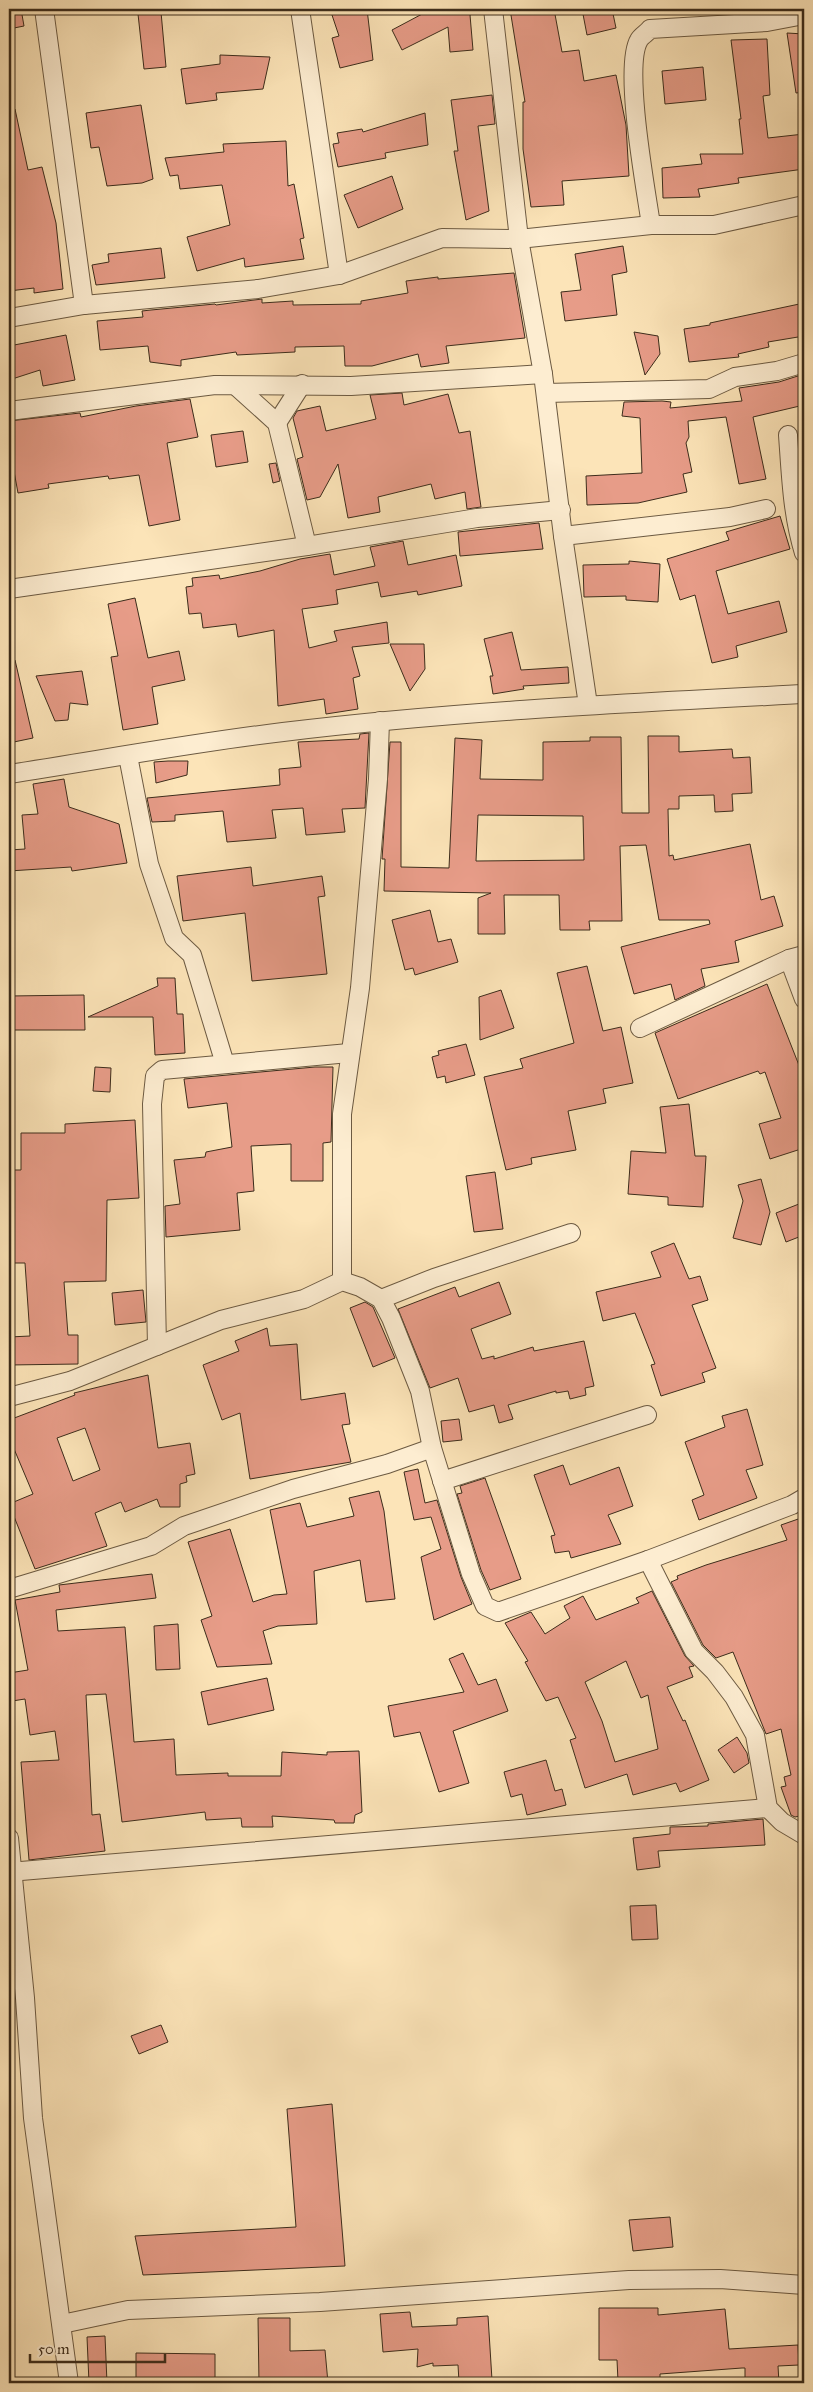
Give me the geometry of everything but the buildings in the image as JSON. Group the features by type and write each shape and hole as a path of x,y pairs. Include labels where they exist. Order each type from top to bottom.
{"street":[{"path":"44,9 84,304"},
{"path":"300,9 339,275"},
{"path":"493,9 519,239 544,374 563,536 588,705"},
{"path":"651,225 637,124 634,70 639,41 650,29 767,22 804,15"},
{"path":"9,318 84,304 258,289 339,275 442,238 519,239 651,225 714,225 804,205"},
{"path":"546,393 709,389 735,377 777,371 804,363"},
{"path":"9,410 215,385 302,384 351,386 544,374"},
{"path":"277,423 302,384"},
{"path":"236,386 277,423 307,546"},
{"path":"788,435 790,487 798,532 804,553"},
{"path":"563,536 730,517 766,508"},
{"path":"9,589 307,546 477,518 561,510"},
{"path":"9,774 281,732 380,721 588,705 804,694"},
{"path":"342,1282 342,1114 349,1053 360,988 378,779 380,721"},
{"path":"128,756 149,864 174,938 192,955 225,1064"},
{"path":"640,1028 796,957 804,999"},
{"path":"157,1346 152,1178 153,1083 155,1076 162,1070 349,1053"},
{"path":"381,1299 434,1278 571,1233"},
{"path":"9,1397 70,1381 126,1360 221,1320 304,1298 342,1282 360,1287 381,1299 391,1318 420,1391 432,1448 471,1574 485,1606 498,1612 648,1560 792,1505 804,1498"},
{"path":"442,1481 647,1415"},
{"path":"9,1589 151,1546 184,1526 293,1490 387,1464 432,1448"},
{"path":"648,1560 694,1651 715,1672 734,1698 755,1735 768,1808 782,1822 804,1835"},
{"path":"10,1872 768,1808"},
{"path":"9,1838 17,2000 69,2383"},
{"path":"62,2324 128,2310 320,2302 629,2280 720,2280 804,2285"}]}
